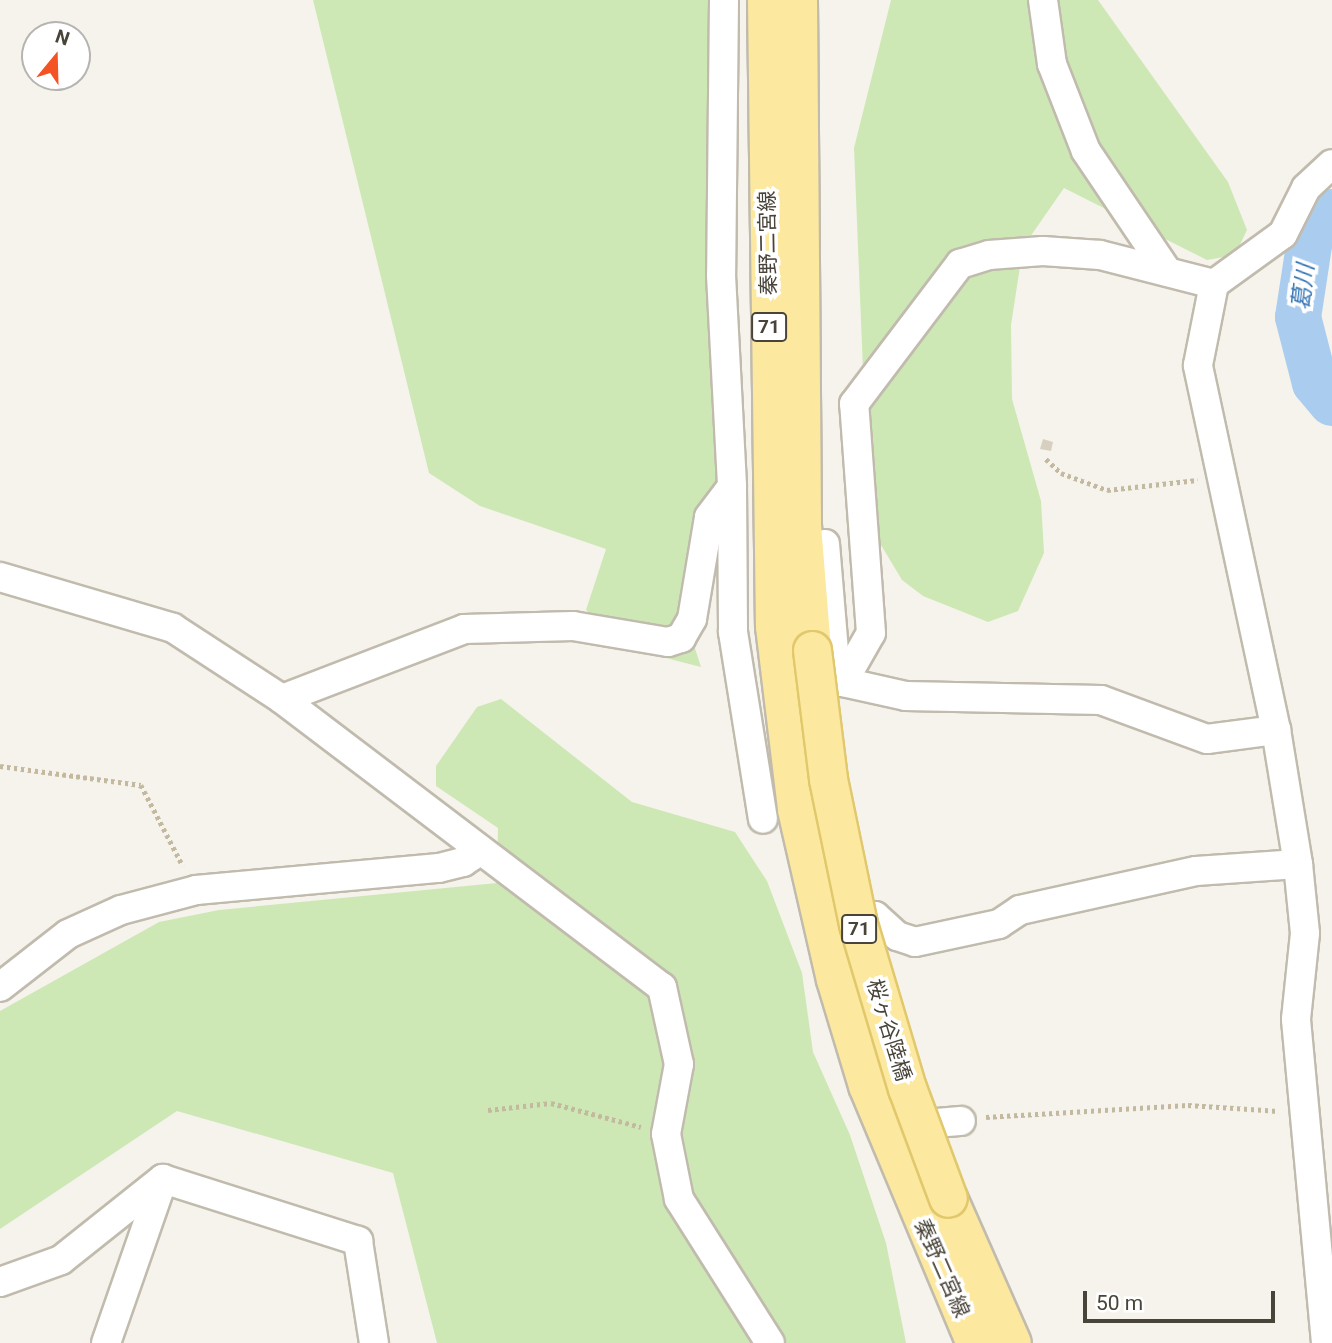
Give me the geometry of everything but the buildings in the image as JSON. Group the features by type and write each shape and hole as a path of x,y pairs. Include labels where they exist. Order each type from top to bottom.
{"main road":[{"name":"秦野二宮線","path":"766,0 788,643"},
{"name":"秦野二宮線","path":"788,643 802,525 798,0"},
{"name":"桜ヶ谷陸橋","path":"788,643 796,808 835,979 867,1085 909,1194"},
{"name":"桜ヶ谷陸橋","path":"788,643 828,779 858,923 907,1088 948,1198"},
{"name":"秦野二宮線","path":"909,1194 975,1343"},
{"name":"秦野二宮線","path":"948,1198 1012,1343"}],"street":[{"path":"724,0 721,275 732,487 733,632 763,819"},
{"path":"1043,0 1052,64 1086,151 1167,271"},
{"path":"1326,1343 1296,1019 1305,933 1298,864 1276,730 1198,365 1214,284 1283,234 1306,188 1332,164"},
{"path":"844,682 871,633 853,404 960,264 989,256 1043,250 1100,255 1214,284"},
{"path":"282,699 464,629 573,626 668,642 681,638 692,619 709,517 732,487"},
{"path":"825,544 835,664 844,682"},
{"path":"0,577 173,628 282,699 662,988 679,1064 666,1134 678,1199 770,1343"},
{"path":"733,632 788,643"},
{"path":"844,682 906,696 1101,700 1207,739 1276,730"},
{"path":"0,987 68,934 121,910 196,890 439,868 463,862 480,852"},
{"path":"961,1121 901,1126 851,964 865,917 875,916 897,936 915,942 999,924 1020,910 1196,871 1298,864"},
{"path":"0,1282 61,1260 163,1178"},
{"path":"106,1343 163,1178"},
{"path":"163,1178 358,1241 373,1343"}],"path":[{"path":"1046,459 1061,473 1107,490 1222,475"},
{"path":"0,766 141,785 196,890"},
{"path":"488,1110 551,1103 645,1128"},
{"path":"989,1117 1188,1105 1304,1112"}],"green space":[{"path":"313,0 717,0 720,483 682,608 701,667 623,647 586,610 606,549 480,506 429,473"},
{"path":"891,0 1098,0 1228,182 1247,230 1235,255 1207,260 1064,188 1023,247 1011,325 1012,399 1041,501 1044,553 1018,611 988,622 923,596 902,580 878,540 866,444 854,148"},
{"path":"501,699 632,802 735,832 767,881 802,973 813,1052 850,1135 886,1243 906,1343 437,1343 393,1173 177,1111 0,1229 0,1011 159,922 219,910 497,883 498,828 436,786 436,766 477,707"}],"waterway":[{"name":"葛川","path":"1332,212 1310,239 1298,317 1315,383 1332,403"}]}
